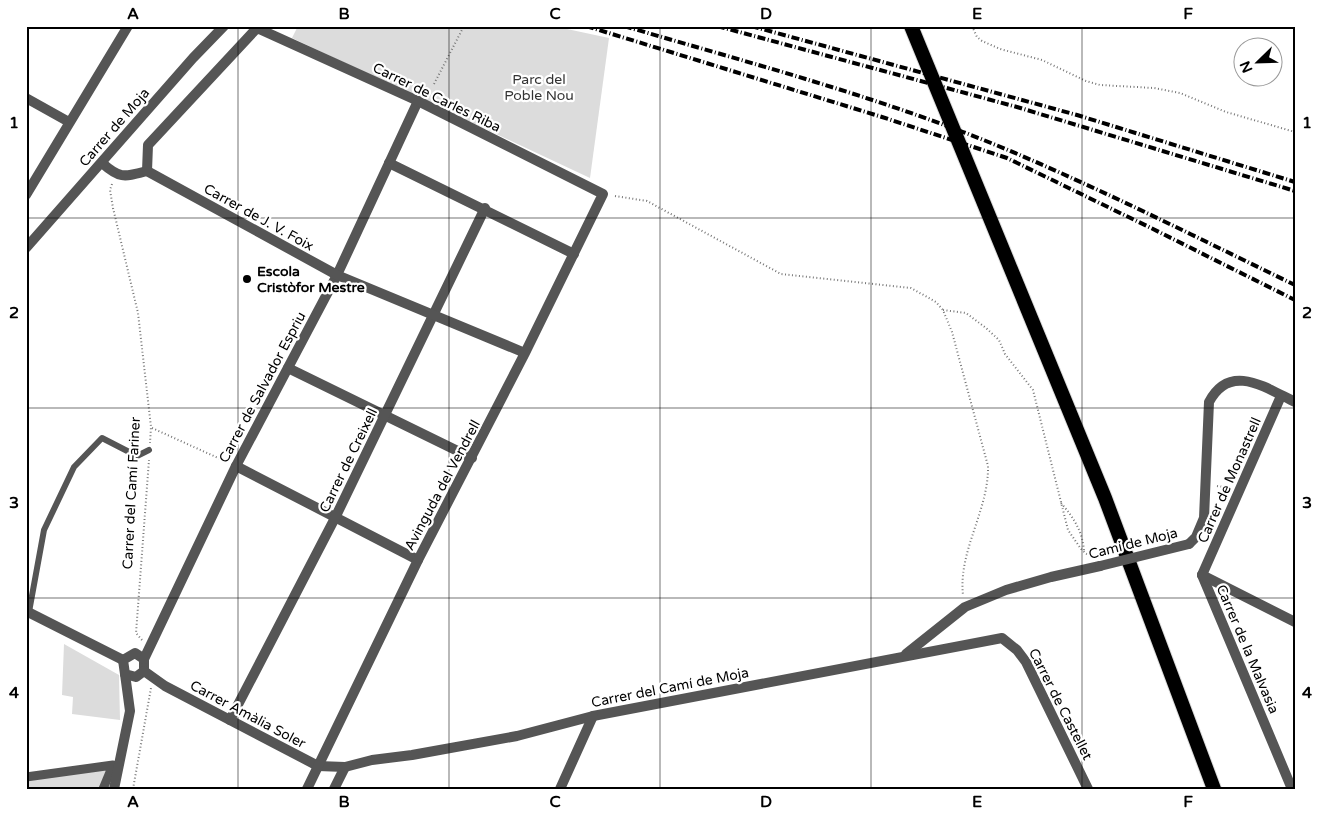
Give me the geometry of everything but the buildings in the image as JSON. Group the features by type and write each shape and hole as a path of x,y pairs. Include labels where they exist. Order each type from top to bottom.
{"highway":[{"path":"912,26 1105,498 1214,789"}],"street":[{"path":"26,195 128,26"},
{"name":"Carrer de Moja","path":"26,247 102,163 192,58 224,26"},
{"name":"Carrer de Carles Riba","path":"147,172 148,145 257,28 418,101 603,194"},
{"path":"26,98 69,122"},
{"name":"Carrer de Salvador Espriu","path":"144,659 236,466 336,275 418,101"},
{"path":"102,163 115,174 123,177 147,172"},
{"path":"389,163 485,208 574,254"},
{"name":"Carrer de J. V. Foix","path":"147,172 336,275 525,353"},
{"name":"Avinguda del Vendrell","path":"307,789 418,560 472,458 603,194"},
{"name":"Carrer de Creixell","path":"230,720 335,518 485,208"},
{"path":"288,368 472,458"},
{"name":"Camí de Moja","path":"904,656 965,607 1015,588 1189,544 1196,537 1204,518 1209,402 1214,392 1225,384 1239,380 1255,382 1295,402"},
{"name":"Carrer de Monastrell","path":"1202,575 1282,396"},
{"path":"236,466 418,560"},
{"path":"1202,575 1295,622"},
{"name":"Carrer de la Malvasia","path":"1202,575 1292,789"},
{"path":"28,611 123,660"},
{"name":"Carrer del Camí de Moja","path":"345,767 372,760 412,755 516,736 593,716 1002,638"},
{"name":"Carrer de Castellet","path":"1002,638 1017,650 1026,662 1088,789"},
{"path":"123,660 135,653 144,659 144,671 136,677 125,674"},
{"path":"114,789 130,711 123,660"},
{"name":"Carrer Amàlia Soler","path":"144,671 155,679 230,720 318,766 345,767"},
{"path":"564,787 593,716"},
{"path":"26,777 112,765 104,789"},
{"path":"334,789 345,767"}],"lane":[{"path":"28,611 44,530 74,467 102,438 137,456 149,450"}],"path":[{"path":"434,84 464,26"},
{"path":"972,26 977,37 982,41 1000,49 1042,60 1086,81 1100,85 1154,88 1180,93 1226,112 1295,132"},
{"name":"Carrer del Camí Fariner","path":"115,174 110,190 138,313 151,427 136,633 150,647"},
{"path":"603,194 648,201 782,274 911,288 936,302 943,310 952,332 988,466 988,481 966,562 962,588 965,607"},
{"path":"943,310 966,313 986,328 999,340 1005,354 1033,390 1068,530 1084,552 1100,566"},
{"path":"151,427 236,466"},
{"path":"1205,490 1217,486 1239,490"},
{"path":"1060,501 1078,525 1083,540 1084,552"},
{"path":"132,789 149,695 155,679"}],"green space":[{"name":"Parc del Poble Nou","path":"298,26 553,26 609,38 590,178 292,38"},
{"path":"64,644 119,675 120,720 72,714 73,697 62,695"},
{"path":"112,766 103,789 26,789 26,778"}],"railway":[{"path":"586,26 882,117 1007,158 1295,300"},
{"path":"624,26 818,83 961,131 1080,182 1295,285"},
{"path":"717,26 1017,107 1295,191"},
{"path":"751,26 1077,115 1295,182"}],"place":[{"name":"Escola Cristòfor Mestre","path":"247,279"}]}
